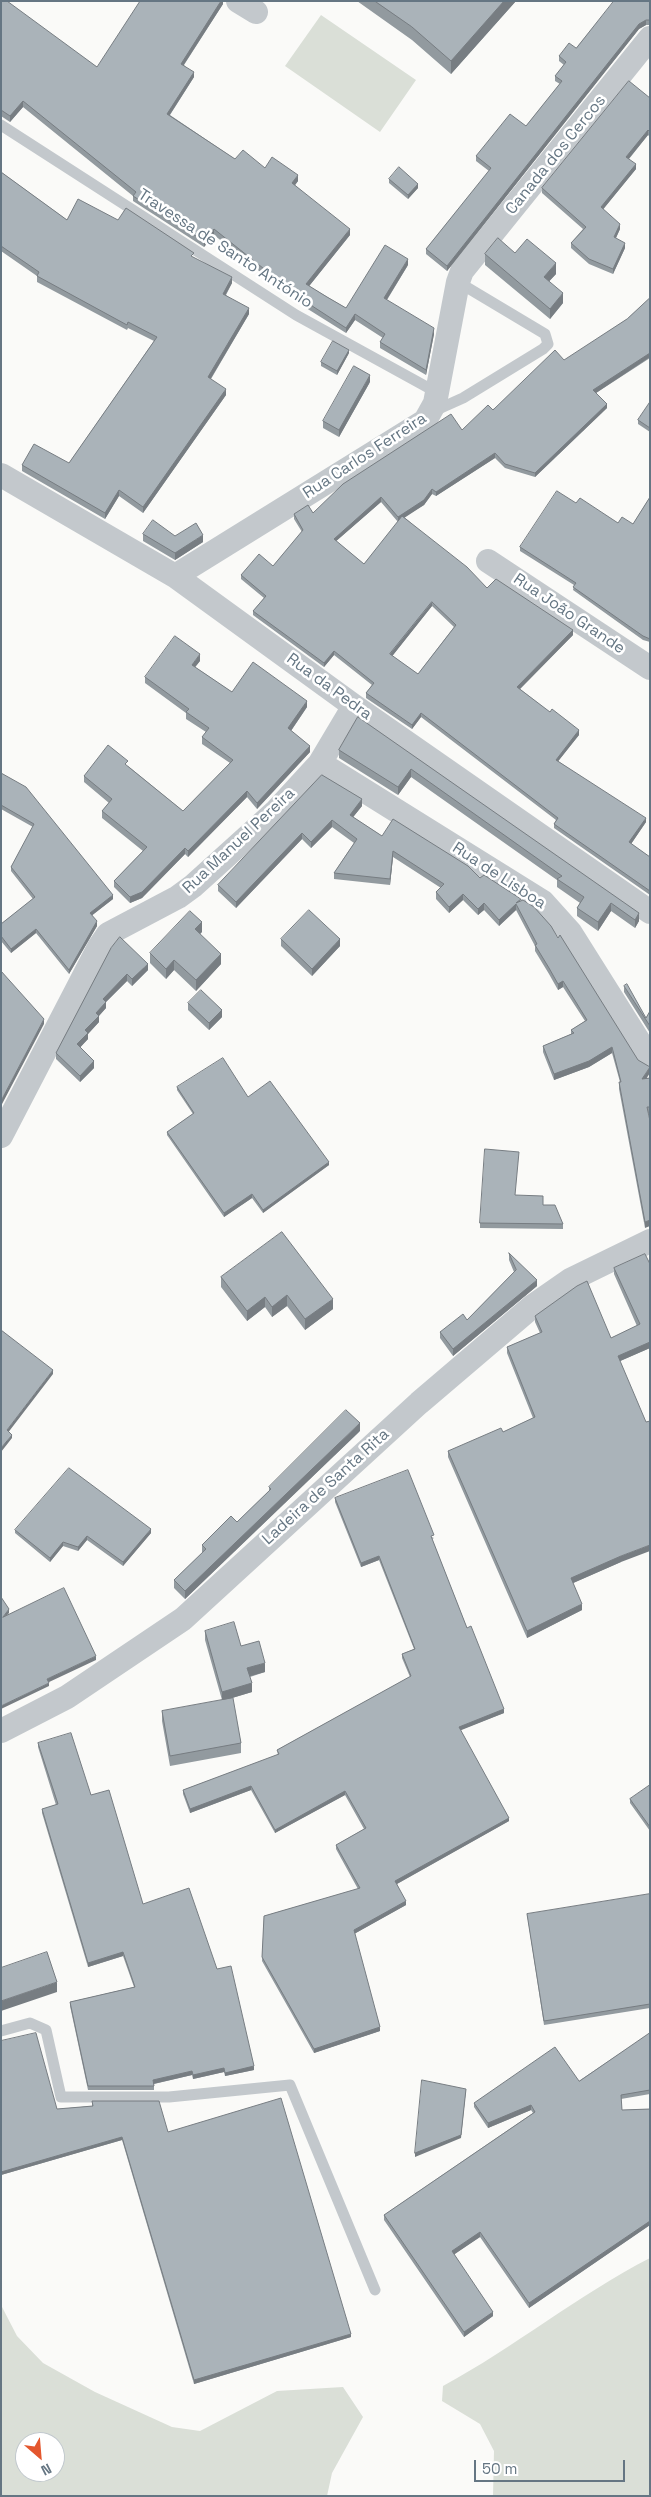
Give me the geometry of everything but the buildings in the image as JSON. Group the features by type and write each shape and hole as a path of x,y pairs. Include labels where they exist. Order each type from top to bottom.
{"street":[{"name":"Canada dos Cercos","path":"460,277 650,38"},
{"name":"Rua Carlos Ferreira","path":"175,576 425,421 434,402 460,277"},
{"name":"Rua da Pedra","path":"1,475 175,576 354,706 650,912"},
{"name":"Rua João Grande","path":"488,560 650,668"},
{"name":"Rua Manuel Pereira","path":"1,1136 94,956 108,934 178,897 193,886 275,812 320,763 354,706"},
{"name":"Rua de Lisboa","path":"320,763 543,902 570,932 650,1059"},
{"name":"Ladeira de Santa Rita","path":"1,1731 67,1697 183,1619 419,1403 534,1306 570,1280 650,1241"}],"lane":[{"name":"Travessa de Santo António","path":"1,125 434,402"},
{"path":"434,402 463,398 544,350 548,344 545,334 460,277"},
{"path":"1,2031 30,2023 46,2030 61,2098 169,2097 290,2085 375,2290"}],"shaded area":[{"path":"321,15 416,80 380,132 285,66"},
{"path":"650,2258 650,2496 493,2496 494,2451 480,2424 442,2401 443,2386 496,2355 597,2288"},
{"path":"1,2305 17,2336 43,2363 95,2392 172,2427 200,2431 277,2391 343,2387 363,2417 332,2473 327,2496 1,2496"}]}
